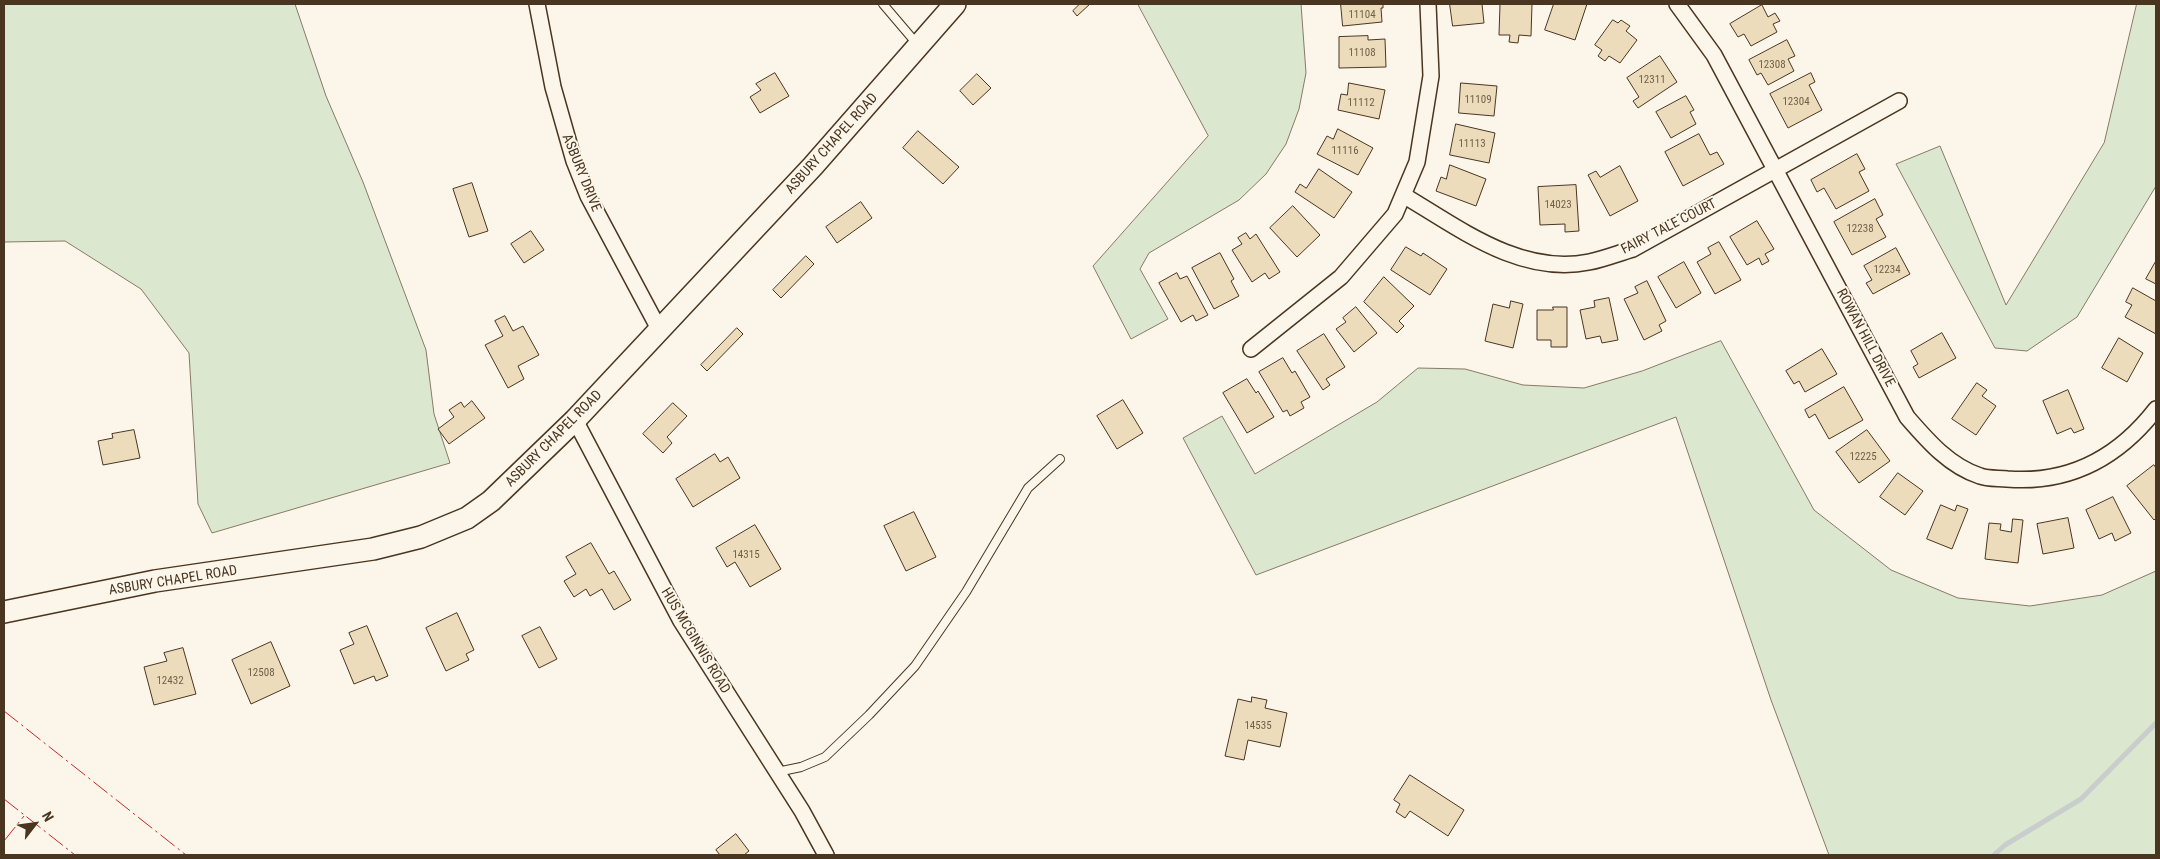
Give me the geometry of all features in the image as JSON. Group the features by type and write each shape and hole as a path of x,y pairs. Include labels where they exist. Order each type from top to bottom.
{"main road":[{"name":"ASBURY CHAPEL ROAD","path":"4,612 155,581 373,549 421,537 451,526 491,501 575,420 813,166 955,4"}],"street":[{"name":"ASBURY DRIVE","path":"537,4 553,87 574,161 588,196 659,329"},
{"path":"1252,349 1341,277 1395,214 1417,162 1431,76 1428,4"},
{"name":"ROWAN HILL DRIVE","path":"1677,4 1714,55 1907,416 1933,447 1954,462 1981,477 2048,478 2089,465 2124,445 2156,409"},
{"name":"FAIRY TALE COURT","path":"1403,195 1494,249 1541,264 1588,263 1633,249 1898,101"},
{"name":"HUS MCGINNIS ROAD","path":"575,420 681,621 777,772 826,855"}],"lane":[{"path":"883,4 919,46"},
{"path":"777,772 801,767 825,757 870,715 915,666 966,592 1028,488 1060,459"}],"green space":[{"path":"4,4 295,4 326,96 363,182 426,350 434,414 450,463 212,533 198,504 189,353 141,289 65,241 4,242"},
{"path":"1138,4 1301,4 1306,73 1299,109 1286,144 1266,174 1239,200 1149,253 1140,269 1168,319 1131,339 1093,266 1208,136"},
{"path":"2137,4 2156,4 2156,186 2077,317 2027,351 1995,348 1896,164 1940,146 2006,305 2104,143"},
{"path":"1721,341 1814,510 1891,570 1958,598 2030,606 2102,595 2156,571 2156,855 1829,855 1771,700 1676,417 1256,575 1183,438 1222,416 1255,474 1377,402 1418,368 1465,369 1523,385 1584,388 1642,371"}],"building":[{"path":"1080,4 1090,4 1077,16 1073,11"},
{"path":"1341,4 1383,4 1383,8 1381,8 1382,22 1343,26"},
{"path":"1450,4 1482,4 1484,23 1453,26"},
{"path":"1532,4 1531,36 1519,35 1518,43 1509,42 1510,35 1499,35 1500,5"},
{"path":"1554,4 1587,4 1575,40 1545,30"},
{"path":"1762,5 1768,17 1775,13 1780,21 1773,24 1777,32 1751,46 1744,34 1738,37 1730,24"},
{"path":"1613,20 1618,23 1621,20 1630,26 1626,31 1637,40 1620,63 1609,56 1605,61 1598,56 1602,50 1595,45"},
{"path":"1368,36 1368,40 1385,39 1386,67 1339,68 1339,37"},
{"path":"1787,40 1795,56 1788,59 1794,71 1768,85 1761,73 1757,75 1749,60"},
{"path":"1660,56 1677,82 1638,108 1633,101 1639,97 1627,78"},
{"path":"775,73 789,96 760,113 750,97 761,90 756,84"},
{"path":"1811,73 1815,82 1809,85 1822,110 1788,128 1770,94"},
{"path":"977,74 991,88 973,105 960,91"},
{"path":"1349,83 1385,90 1379,119 1338,110 1341,94 1347,95"},
{"path":"1461,83 1497,86 1494,116 1459,113"},
{"path":"1686,96 1694,110 1690,112 1696,124 1671,138 1656,112"},
{"path":"1456,124 1495,133 1489,163 1450,155"},
{"path":"1338,129 1373,148 1358,175 1317,154 1327,136 1333,139"},
{"path":"918,131 959,167 943,184 903,148"},
{"path":"1699,134 1710,155 1717,152 1724,164 1683,186 1665,152"},
{"path":"1857,154 1865,169 1859,172 1869,191 1836,209 1824,188 1817,192 1811,180"},
{"path":"1450,165 1486,179 1476,206 1436,191 1441,177 1446,179"},
{"path":"1620,166 1638,201 1610,216 1588,175 1596,171 1600,177"},
{"path":"1319,169 1352,192 1334,218 1295,192 1300,184 1306,188"},
{"path":"472,183 488,231 469,237 453,189"},
{"path":"1576,185 1579,231 1565,232 1565,224 1540,225 1538,187"},
{"path":"1875,199 1883,215 1876,219 1886,237 1852,255 1834,222"},
{"path":"861,202 872,218 837,243 826,227"},
{"path":"1293,206 1320,235 1297,257 1270,228"},
{"path":"1757,221 1774,249 1765,254 1769,261 1762,265 1759,258 1747,265 1730,237"},
{"path":"531,231 544,250 524,263 511,244"},
{"path":"1246,233 1250,239 1256,234 1280,272 1269,279 1265,273 1252,282 1232,250 1242,244 1238,238"},
{"path":"1719,242 1741,280 1715,294 1697,262 1711,254 1708,248"},
{"path":"1406,247 1421,256 1423,253 1447,269 1430,295 1391,270"},
{"path":"1896,248 1910,274 1873,294 1866,283 1872,280 1864,266"},
{"path":"1220,253 1234,279 1231,281 1239,296 1214,309 1192,268"},
{"path":"806,256 814,264 781,298 773,290"},
{"path":"2156,261 2156,284 2146,279"},
{"path":"1684,262 1701,293 1676,308 1658,277"},
{"path":"1177,273 1180,279 1187,276 1208,315 1196,321 1193,315 1181,322 1159,283"},
{"path":"1384,277 1414,306 1399,321 1404,326 1397,333 1364,302"},
{"path":"1647,281 1666,321 1659,325 1662,331 1644,340 1624,299 1638,293 1635,287"},
{"path":"2133,288 2156,301 2156,334 2125,317 2132,305 2126,302"},
{"path":"1609,298 1618,340 1602,343 1600,336 1586,339 1580,310 1595,307 1594,301"},
{"path":"1511,301 1523,304 1513,348 1485,341 1493,304 1509,308"},
{"path":"1356,307 1377,333 1354,352 1336,329 1346,322 1343,318"},
{"path":"1553,307 1567,307 1567,347 1551,347 1551,340 1537,340 1537,310 1553,310"},
{"path":"505,316 513,331 523,326 539,355 518,366 524,379 508,388 485,345 503,336 495,321"},
{"path":"737,328 743,334 707,371 701,365"},
{"path":"1942,333 1956,358 1919,378 1913,367 1918,364 1911,351"},
{"path":"1324,334 1345,367 1326,379 1330,385 1323,390 1297,351"},
{"path":"2119,338 2143,353 2127,382 2102,368"},
{"path":"1822,349 1837,374 1805,392 1799,381 1794,384 1786,371"},
{"path":"1283,358 1292,373 1295,371 1310,397 1301,402 1304,408 1290,416 1287,410 1283,412 1259,372"},
{"path":"1247,379 1256,393 1258,391 1274,417 1247,433 1223,393"},
{"path":"1977,383 1987,390 1982,396 1996,406 1976,435 1952,419"},
{"path":"1844,387 1863,420 1829,439 1815,414 1809,418 1805,410"},
{"path":"2068,390 2084,429 2074,433 2071,428 2057,434 2043,401"},
{"path":"1123,400 1143,433 1117,449 1097,416"},
{"path":"472,401 485,418 449,444 438,429 454,417 449,410 461,402 464,407"},
{"path":"673,403 687,416 667,437 672,443 663,453 643,434"},
{"path":"134,430 140,458 103,465 98,441 113,438 112,434"},
{"path":"1867,430 1890,461 1859,483 1836,452"},
{"path":"715,454 720,462 728,457 740,478 693,507 676,479"},
{"path":"2154,465 2156,468 2156,518 2154,520 2127,486"},
{"path":"1898,473 1923,491 1905,515 1880,497"},
{"path":"2113,497 2131,533 2115,541 2112,533 2099,539 2086,510"},
{"path":"1941,505 1955,511 1957,505 1968,509 1952,549 1927,539"},
{"path":"914,512 936,557 906,571 884,526"},
{"path":"2068,518 2074,548 2043,554 2037,524"},
{"path":"2013,519 2023,520 2018,563 1985,559 1989,523 2001,524 2000,530 2011,532"},
{"path":"755,525 781,569 750,587 735,562 727,567 716,548"},
{"path":"591,543 609,574 614,571 631,600 614,610 602,589 590,596 586,589 574,597 564,581 576,574 566,557"},
{"path":"457,613 474,650 466,654 469,660 446,671 426,628"},
{"path":"367,626 388,676 376,681 374,676 354,684 340,650 354,644 349,633"},
{"path":"540,627 557,659 539,668 522,636"},
{"path":"271,642 290,686 251,704 232,660"},
{"path":"183,648 196,694 154,705 144,667 167,661 164,653"},
{"path":"1252,697 1267,700 1265,708 1287,713 1280,747 1248,740 1244,760 1225,756 1238,699 1251,702"},
{"path":"1410,775 1464,810 1448,836 1410,811 1405,818 1396,812 1400,804 1394,800"},
{"path":"736,834 749,851 744,855 720,855 716,850"}],"waterway":[{"path":"1994,855 2005,845 2081,799 2156,723"}],"power":[{"path":"4,711 186,855"},
{"path":"4,799 75,855"},
{"path":"4,841 24,816"}]}
